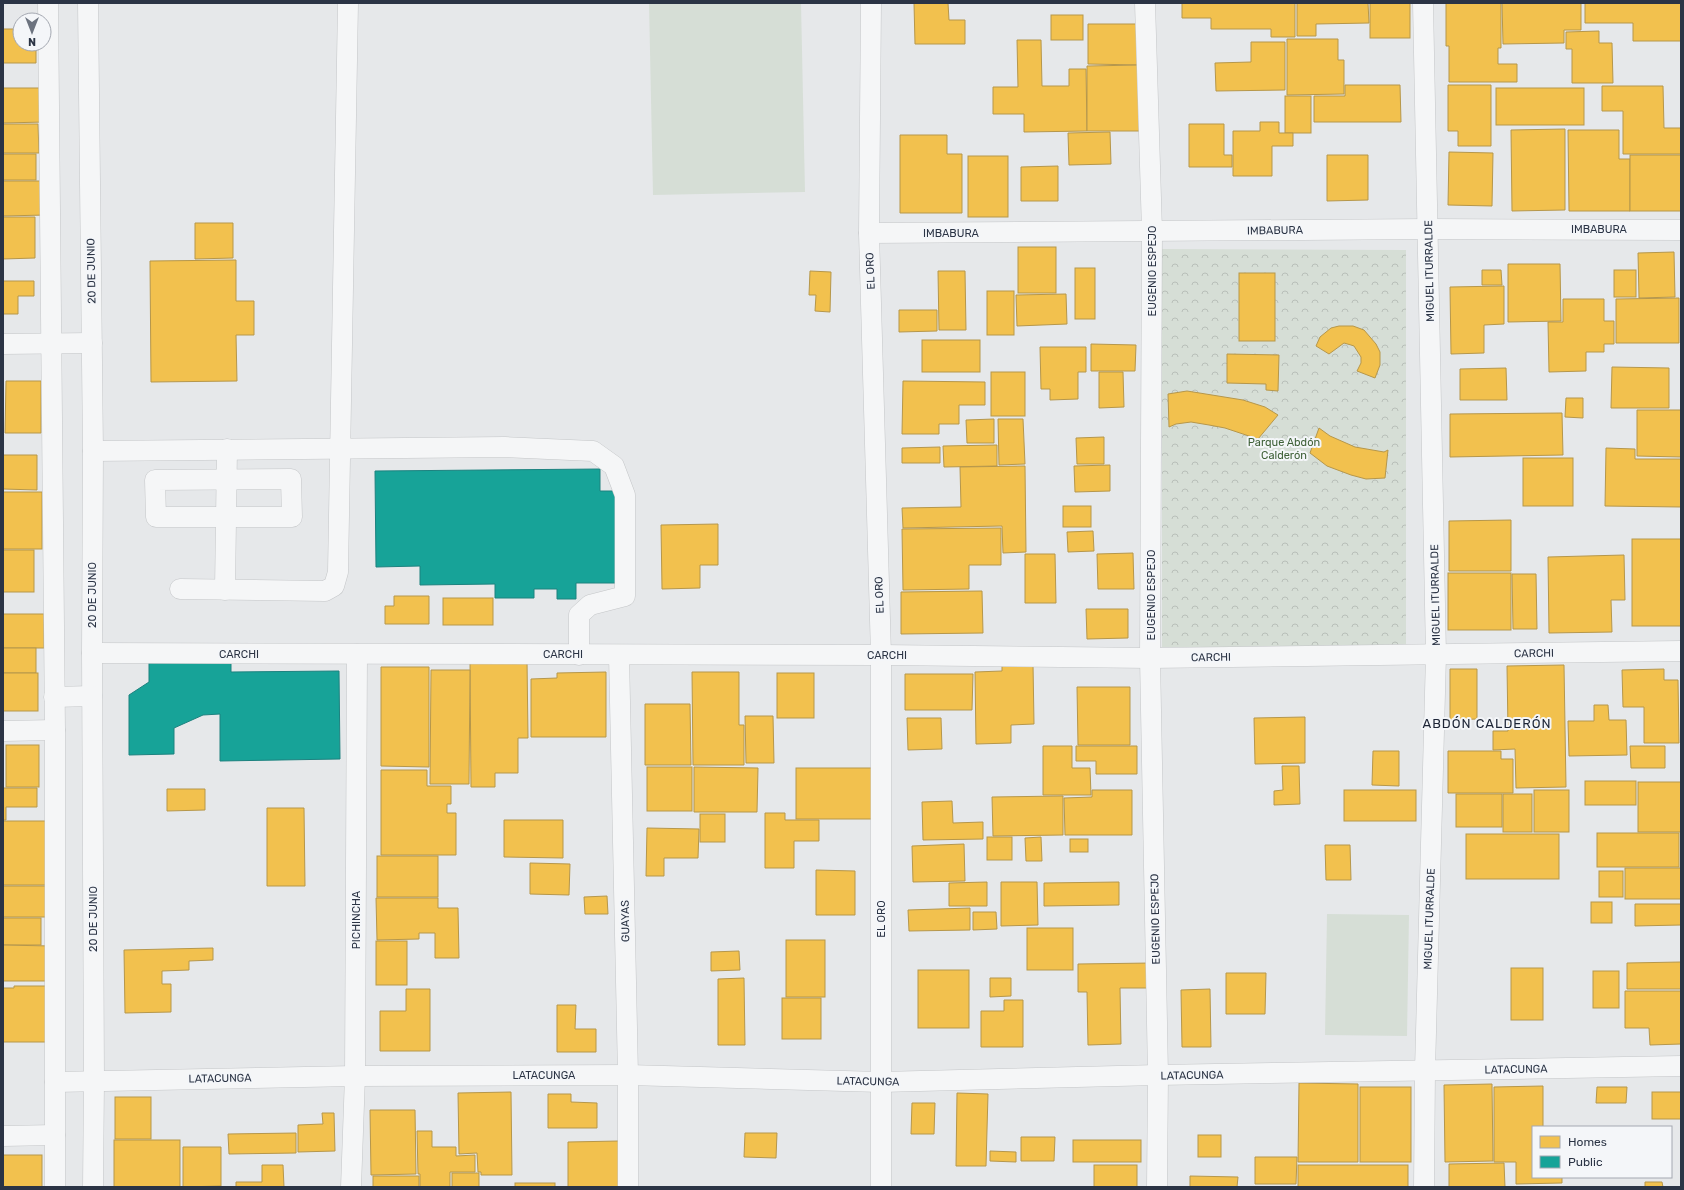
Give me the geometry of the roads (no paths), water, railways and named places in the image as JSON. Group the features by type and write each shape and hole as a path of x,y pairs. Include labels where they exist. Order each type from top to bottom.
{"street":[{"path":"48,3 55,730 55,1187"},
{"name":"20 DE JUNIO","path":"88,3 93,451 93,1187"},
{"path":"180,589 325,591 334,586 338,572 341,448 348,3"},
{"name":"EL ORO","path":"871,3 869,234 881,655 881,1187"},
{"name":"EUGENIO ESPEJO","path":"1145,3 1152,231 1150,658 1158,1075 1156,1187"},
{"name":"MIGUEL ITURRALDE","path":"1423,3 1436,654 1425,1070 1424,1187"},
{"name":"IMBABURA","path":"869,234 1428,229 1681,230"},
{"path":"3,344 92,343"},
{"path":"93,451 227,448 505,447 593,451 614,466 625,495 625,596 590,605 579,615 579,654"},
{"path":"225,590 227,448"},
{"path":"227,479 291,479 292,517 156,517 155,480 227,479"},
{"name":"CARCHI","path":"92,653 881,655 1150,658 1681,651"},
{"name":"PICHINCHA","path":"351,1187 355,1076 357,654"},
{"name":"GUAYAS","path":"619,654 628,1075 628,1187"},
{"path":"54,697 92,696"},
{"path":"3,731 55,730"},
{"name":"LATACUNGA","path":"55,1082 355,1076 628,1075 881,1082 1158,1075 1681,1066"},
{"path":"3,1136 55,1135"}],"district":[{"name":"ABDÓN CALDERÓN","path":"1487,723"}],"park label":[{"name":"Parque Abdón Calderón","path":"1284,448"}]}
